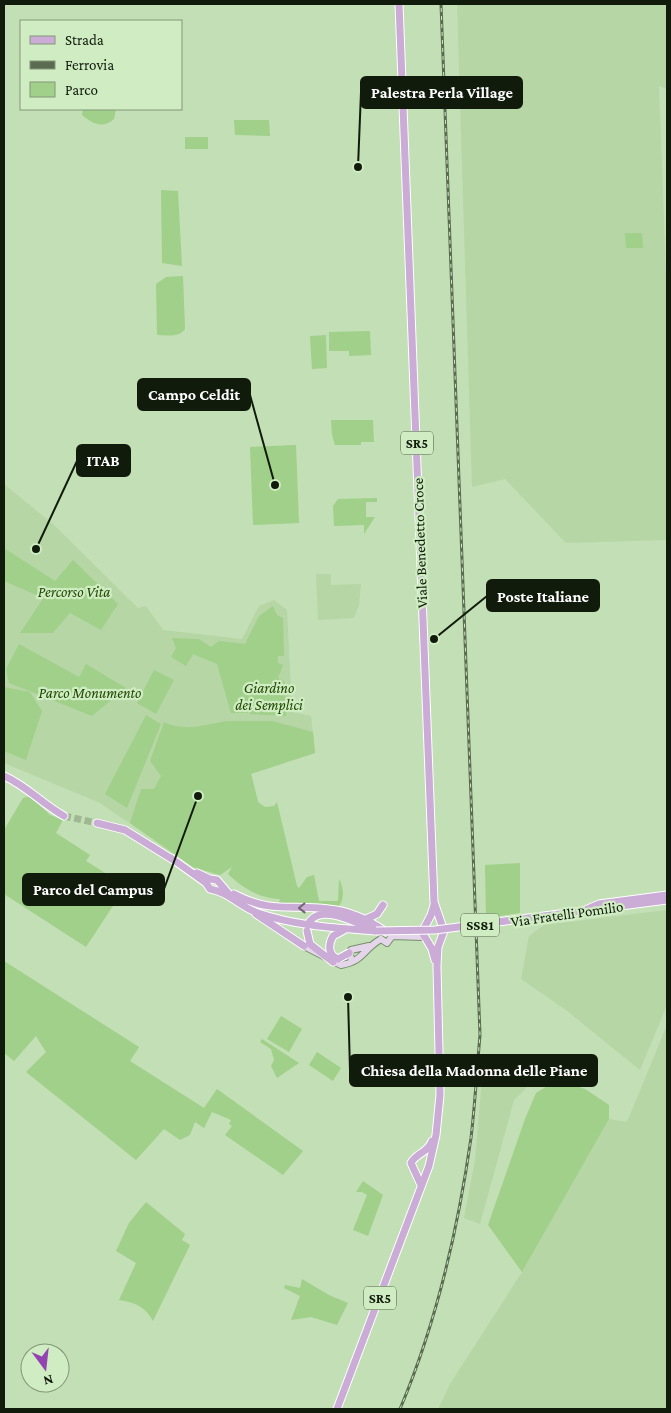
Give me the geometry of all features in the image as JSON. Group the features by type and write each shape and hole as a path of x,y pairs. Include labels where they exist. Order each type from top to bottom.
{"main road":[{"name":"Viale Benedetto Croce","path":"400,4 434,902"},
{"path":"4,776 26,787 40,800 64,816"},
{"path":"97,824 125,830 209,882 216,880 222,889 260,905 283,909 328,909 366,919 389,934"},
{"name":"SS81","path":"222,889 254,912 297,924 376,931"},
{"path":"583,912 599,904 667,894"},
{"name":"Via Fratelli Pomilio","path":"376,931 453,929 667,900"},
{"name":"SR5","path":"434,902 423,937 437,966"},
{"name":"SR5","path":"337,1409 430,1162 437,1121 440,1083 437,966 440,940 444,934 434,902"},
{"path":"366,919 376,914 382,905"},
{"path":"583,912 602,913 667,905"},
{"path":"254,912 267,923 304,946 341,965 361,958 372,944"},
{"path":"310,921 320,915 334,915 376,931"},
{"path":"428,924 434,922 440,925"},
{"path":"349,929 335,934 330,946 330,953 335,958 341,959 351,950 372,944 381,939 382,934 440,940"},
{"path":"307,931 310,944 333,962"},
{"path":"358,949 362,953 361,958"},
{"path":"349,953 353,961"},
{"name":"SR5","path":"416,1172 412,1168 411,1163 414,1158 431,1144 437,1121"},
{"path":"420,1155 427,1158 430,1162"},
{"path":"421,1186 416,1172 424,1173 427,1170"}],"shaded area":[{"path":"457,4 667,4 667,89 659,86 667,302 667,540 566,543 505,479 472,487"},
{"path":"4,484 54,525 138,608 146,606 163,630 242,639 259,606 274,600 287,610 292,712 311,716 315,753 251,773 262,816 220,875 193,867 100,803 4,763"},
{"path":"316,574 331,574 331,585 361,584 359,605 354,618 318,620"},
{"path":"667,910 667,1005 640,1070 566,1010 521,979 529,936 544,925"},
{"path":"667,1025 667,1409 438,1409 450,1384 522,1272 609,1119 627,1122"},
{"path":"483,1066 527,1087 514,1100 480,1224 464,1218 475,1160"}],"green space":[{"path":"83,110 116,110 114,119 102,125 90,121 82,115"},
{"path":"234,120 269,120 270,136 235,135"},
{"path":"185,137 208,137 208,149 185,149"},
{"path":"161,190 178,191 182,266 162,263"},
{"path":"625,233 642,233 643,248 626,248"},
{"path":"183,276 185,329 176,335 157,335 156,284 166,277"},
{"path":"370,331 371,355 349,356 349,351 329,351 329,332"},
{"path":"326,335 327,368 312,369 310,336"},
{"path":"331,420 373,420 374,442 361,442 361,445 335,445"},
{"path":"296,445 299,523 253,525 250,447"},
{"path":"377,498 377,502 366,502 366,517 375,517 364,534 364,525 334,526 333,506 338,499"},
{"name":"Percorso Vita","path":"4,548 55,581 73,560 118,604 101,630 70,613 53,633 20,633 52,585 41,597 4,581"},
{"name":"Giardino dei Semplici","path":"273,606 277,615 283,618 284,656 278,656 278,663 283,665 278,678 285,682 286,716 250,714 251,679 248,713 231,713 217,664 193,654 186,666 171,657 176,648 172,638 199,639 211,647 219,641 245,644 259,616"},
{"name":"Parco Monumento","path":"19,644 79,677 86,664 126,688 92,716 9,683 6,669"},
{"path":"154,670 174,680 156,714 137,703"},
{"path":"4,687 30,692 42,711 26,760 4,751"},
{"path":"146,715 161,724 127,808 105,794"},
{"path":"226,721 272,721 313,732 315,753 251,774 258,802 265,807 274,806 277,802 297,886 299,888 307,877 314,875 319,901 338,901 339,879 343,894 340,905 337,908 262,902 279,903 280,899 265,897 239,884 228,874 232,867 220,875 193,867 130,823 141,789 154,789 161,776 150,761 164,722 179,727 187,727"},
{"path":"30,796 50,815 63,820 56,833 90,855 86,861 126,886 86,947 4,894 4,830 23,798"},
{"path":"520,863 520,913 486,918 485,865"},
{"path":"4,961 139,1047 130,1061 204,1108 217,1089 303,1151 283,1175 225,1135 232,1126 229,1124 231,1120 212,1112 204,1128 195,1122 190,1135 180,1140 164,1129 136,1160 26,1072 46,1052 36,1036 14,1061 4,1053"},
{"path":"281,1016 302,1029 289,1052 267,1039"},
{"path":"262,1039 299,1063 277,1078 271,1066 274,1060 271,1049 260,1042"},
{"path":"317,1052 341,1068 333,1081 309,1065"},
{"path":"568,1083 585,1089 609,1105 609,1119 522,1272 488,1225 536,1093 549,1085"},
{"path":"363,1181 383,1195 368,1236 353,1230 367,1195 362,1192 356,1192"},
{"path":"146,1202 185,1234 182,1240 190,1245 153,1321 147,1312 139,1306 119,1300 136,1263 116,1251 129,1223"},
{"path":"302,1279 329,1295 348,1303 337,1325 311,1317 291,1320 300,1296 284,1288 285,1285 300,1288"}],"tunnel":[{"path":"64,816 97,823"}],"railway":[{"path":"400,1409 413,1377 435,1310 452,1241 471,1138 480,1035 441,4"}],"place":[{"name":"Palestra Perla Village","path":"358,167"},
{"name":"Campo Celdit","path":"275,485"},
{"name":"ITAB","path":"36,549"},
{"name":"Poste Italiane","path":"434,639"},
{"name":"Parco del Campus","path":"198,796"},
{"name":"Chiesa della Madonna delle Piane","path":"348,997"}]}
